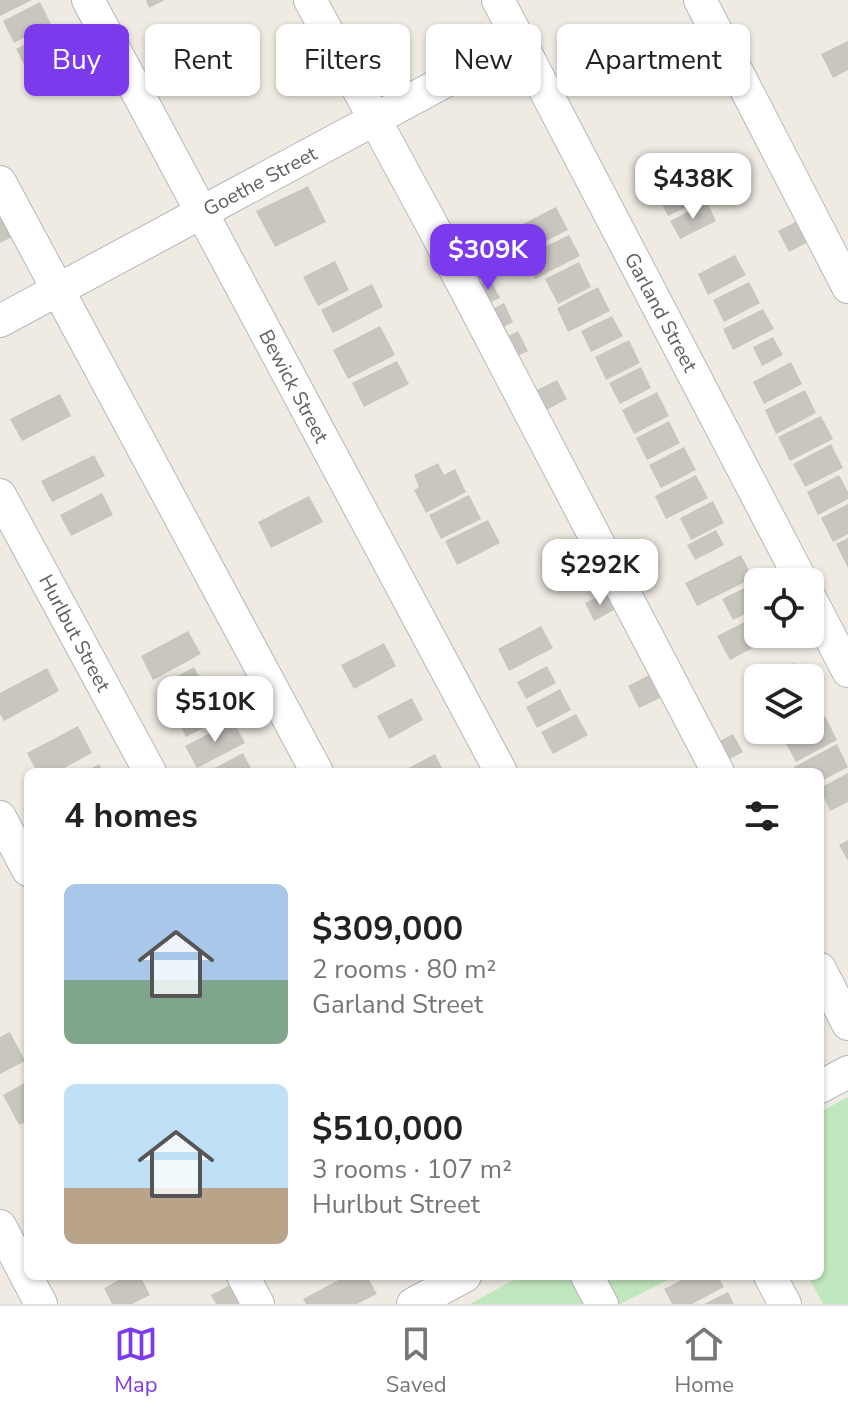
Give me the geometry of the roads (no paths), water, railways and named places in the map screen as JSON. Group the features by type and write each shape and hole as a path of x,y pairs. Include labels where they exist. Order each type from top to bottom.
{"street":[{"name":"Bewick Street","path":"88,0 499,768"},
{"path":"310,0 432,225 716,768"},
{"name":"Garland Street","path":"498,0 511,24"},
{"path":"700,0 848,287"},
{"name":"Garland Street","path":"541,81 795,568"},
{"name":"Goethe Street","path":"0,321 426,92"},
{"path":"0,182 315,768"},
{"name":"Hurlbut Street","path":"0,495 148,768"},
{"path":"824,625 848,671"},
{"path":"0,817 24,862"},
{"path":"824,977 848,1024"},
{"path":"824,1085 848,1072"},
{"path":"0,1226 24,1272"},
{"path":"28,1280 41,1304"},
{"path":"245,1280 258,1304"},
{"path":"426,1294 456,1280"},
{"path":"589,1280 602,1304"},
{"path":"772,1280 785,1304"}]}
